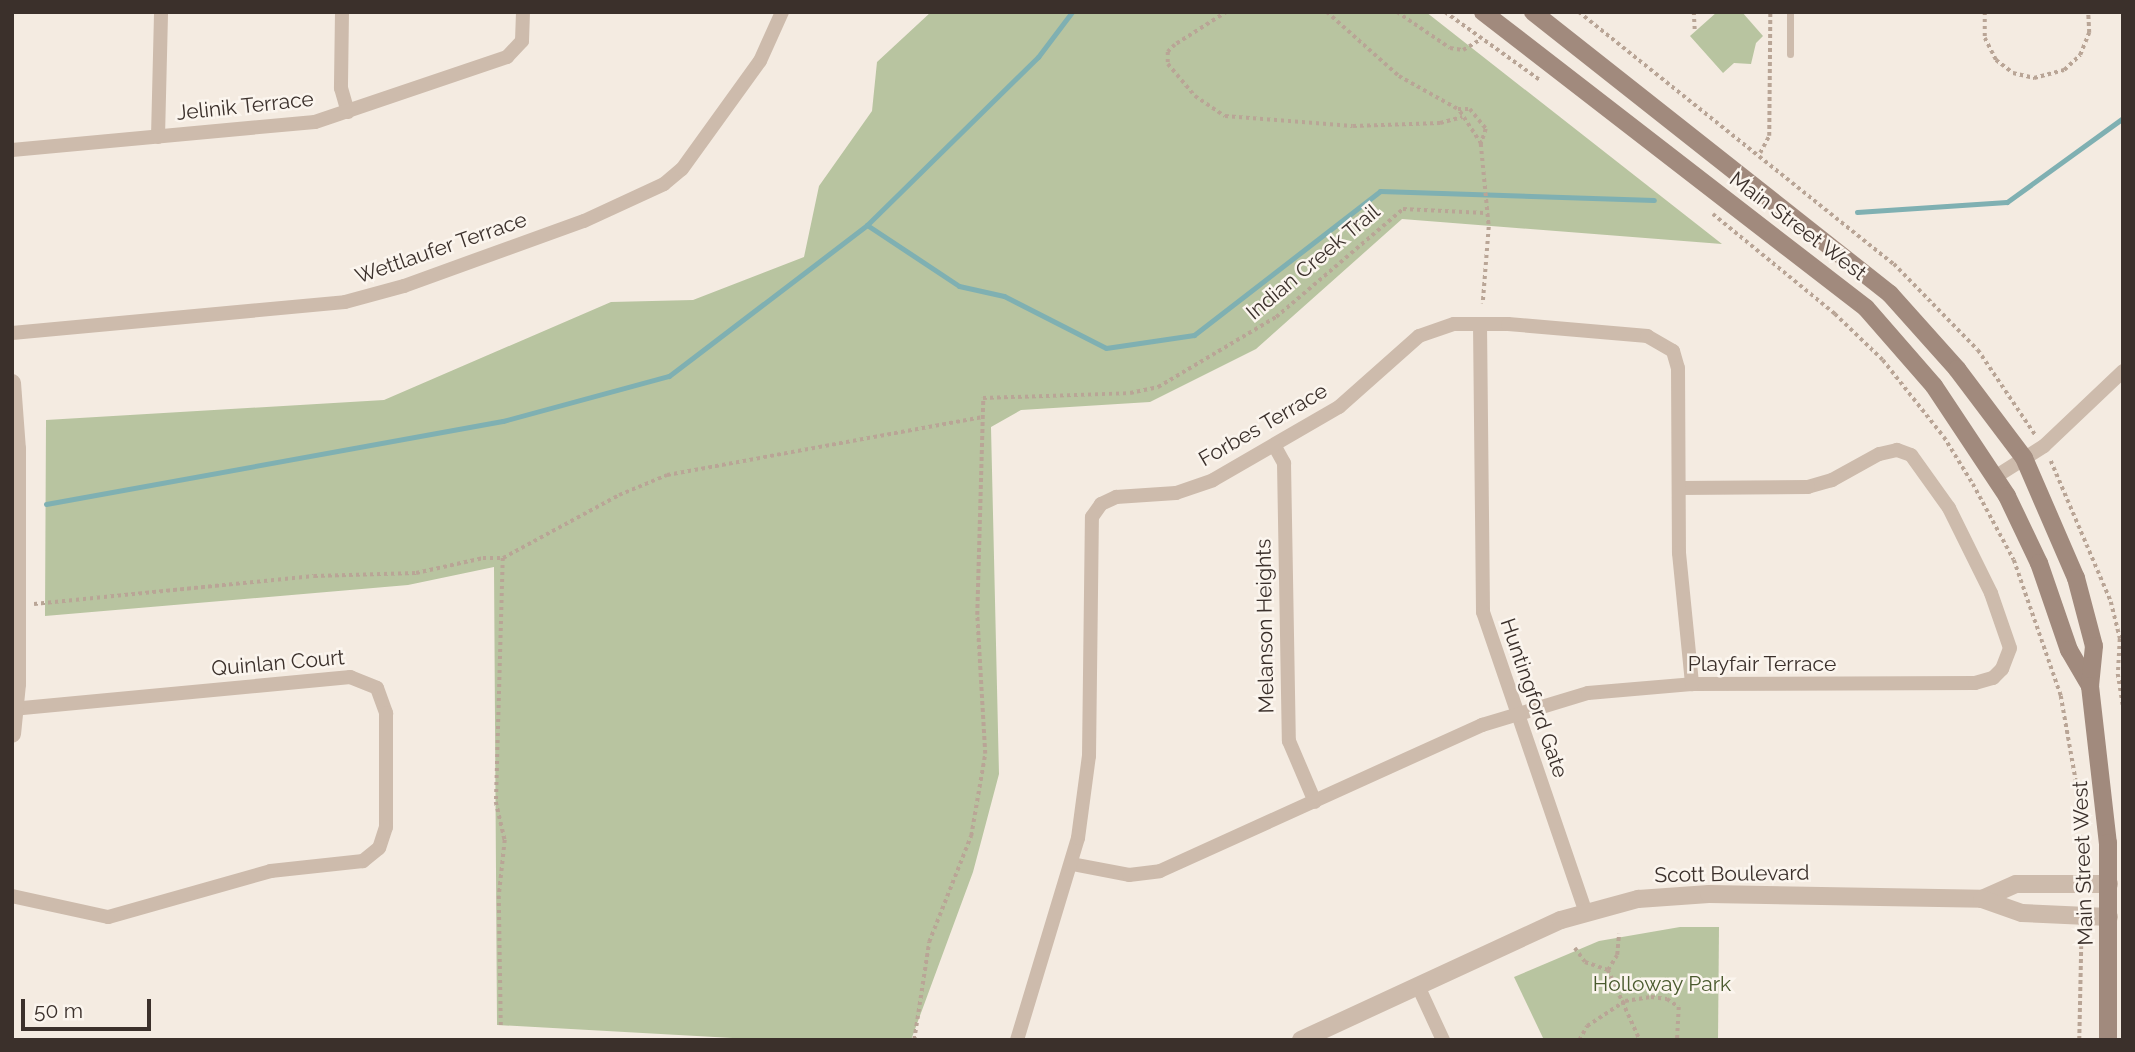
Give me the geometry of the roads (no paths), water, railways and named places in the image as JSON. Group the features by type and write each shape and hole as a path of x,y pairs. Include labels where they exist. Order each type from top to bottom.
{"main road":[{"name":"Main Street West","path":"1533,12 1890,294 1957,369 2024,458 2083,602 2094,646 2090,686 2105,796 2109,884 2108,1040"},
{"name":"Main Street West","path":"1489,17 1828,274 1866,308 1934,386 2020,519 2069,650 2090,686"}],"street":[{"path":"158,137 160,12"},
{"path":"342,12 341,88 348,112"},
{"name":"Jelinik Terrace","path":"12,150 300,124 348,112 507,57 522,41 523,12"},
{"name":"Wettlaufer Terrace","path":"12,333 357,300 584,221 664,184 682,169 760,61 782,12"},
{"name":"Forbes Terrace","path":"1017,1040 1022,1010 1072,864 1089,757 1092,517 1101,504 1116,497 1192,489 1275,445 1339,407 1419,336 1454,324 1480,324 1647,336 1669,346 1678,368 1679,553 1692,684"},
{"name":"Huntingford Gate","path":"1480,324 1483,612 1515,712 1586,912"},
{"path":"1995,477 2071,422 2123,371"},
{"path":"12,383 17,449 12,734"},
{"name":"Melanson Heights","path":"1275,445 1284,463 1289,741 1315,802"},
{"name":"Playfair Terrace","path":"1072,864 1129,875 1160,872 1515,712 1588,693 1692,684 1975,683 1993,678 2002,669 2010,648 1969,545 1918,459 1905,452 1879,454 1832,480 1808,487 1679,488"},
{"name":"Quinlan Court","path":"12,897 108,917 271,871 363,861 379,848 386,827 386,713 377,688 360,678 13,709"},
{"name":"Scott Boulevard","path":"1982,899 2016,884 2109,884"},
{"name":"Scott Boulevard","path":"1301,1040 1586,912 1678,895 1982,899 2022,913 2109,917"},
{"path":"1418,986 1443,1040"}],"lane":[{"path":"1790,12 1790,54"}],"waterway":[{"path":"46,504 503,421 669,376 867,225 1038,57 1072,12"},
{"path":"1857,212 2007,202 2123,118"},
{"path":"867,225 959,286 1004,296 1106,348 1194,335 1380,191 1654,200"}],"park label":[{"name":"Holloway Park","path":"1662,984"}]}
